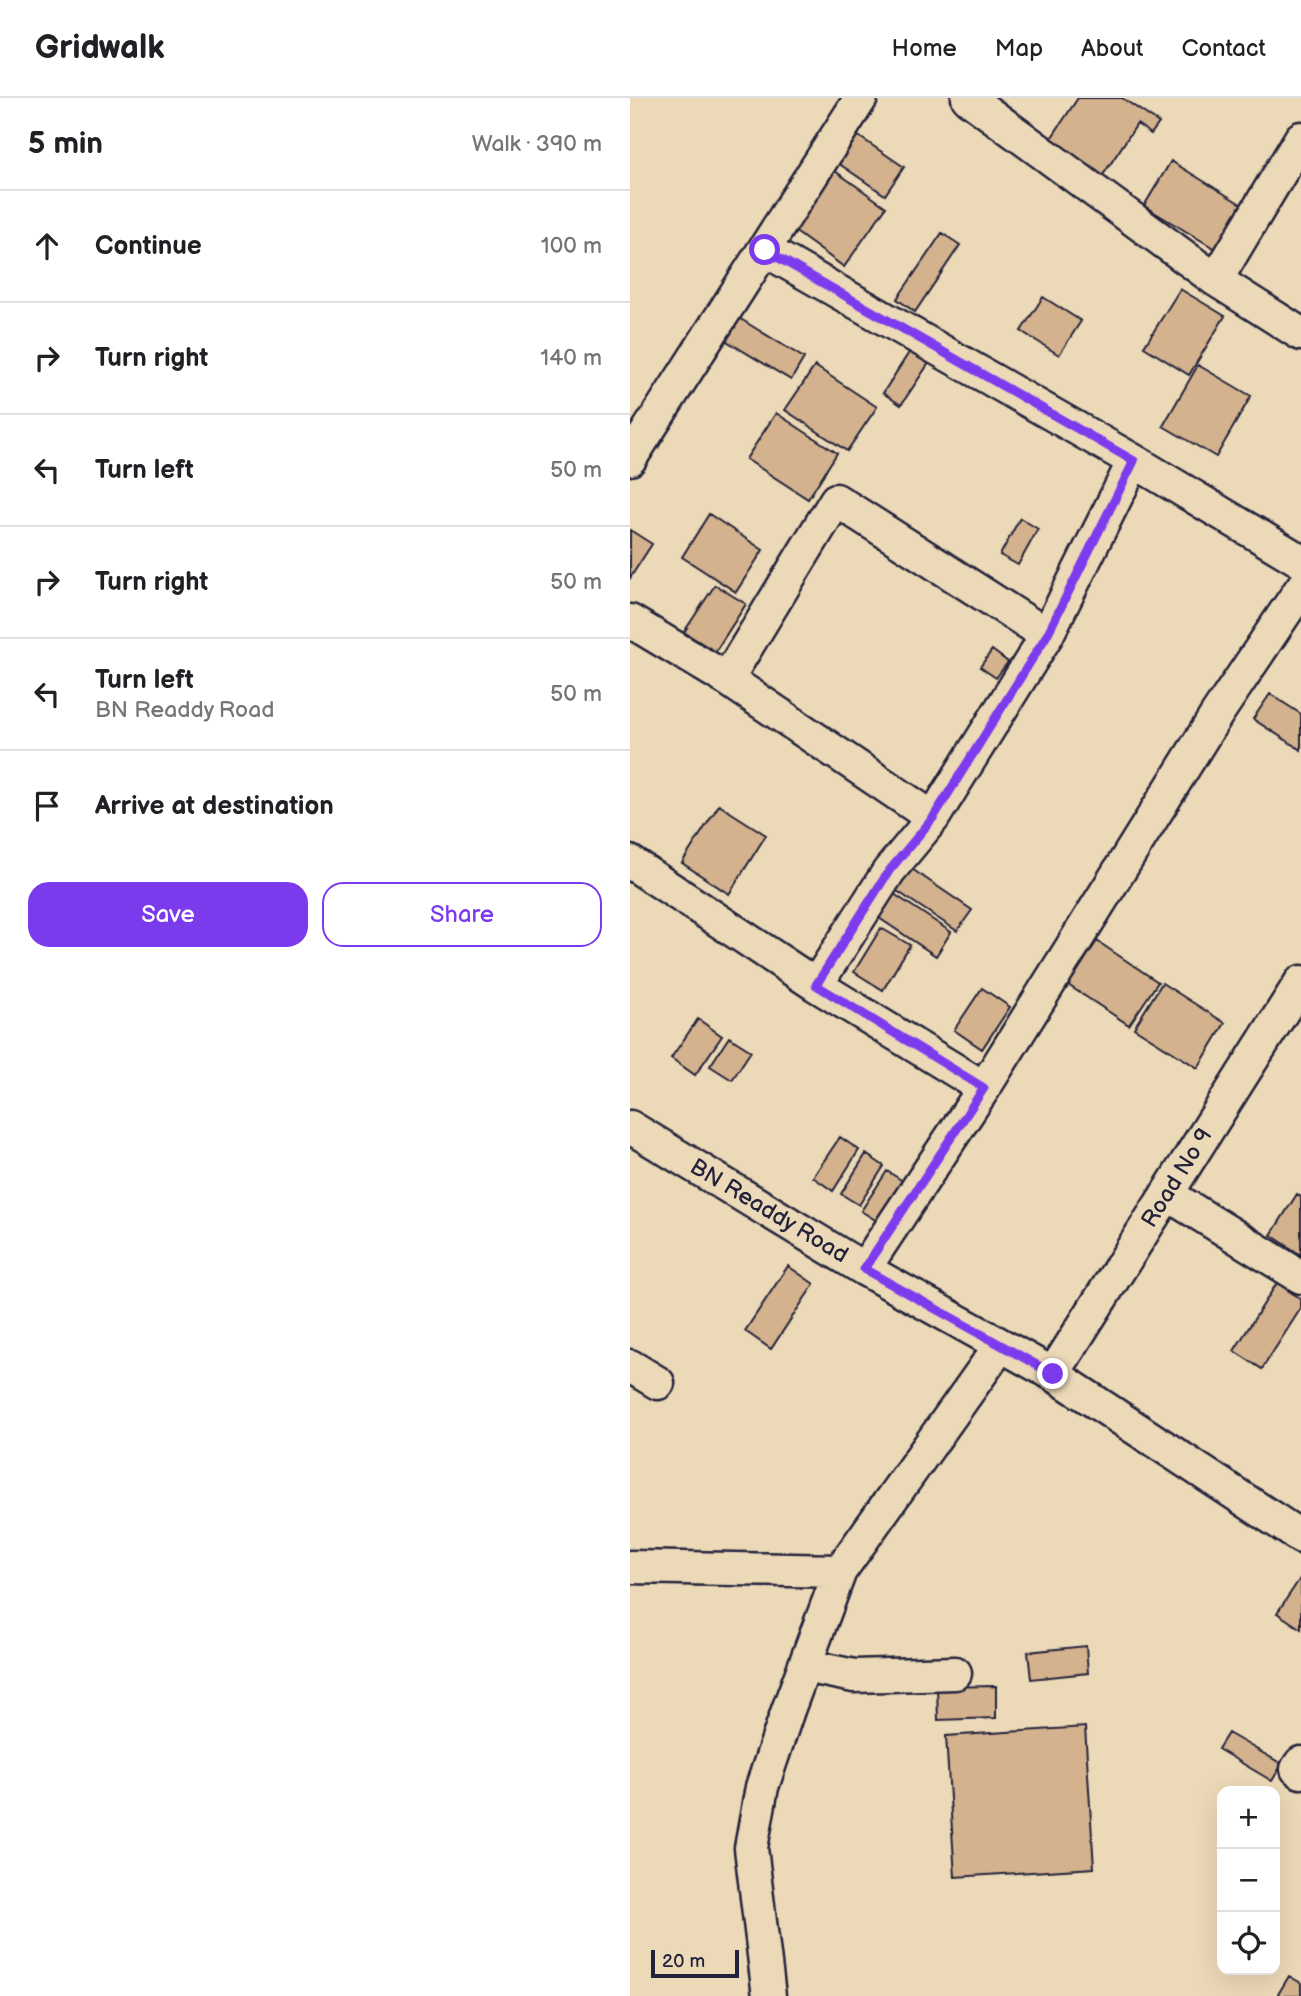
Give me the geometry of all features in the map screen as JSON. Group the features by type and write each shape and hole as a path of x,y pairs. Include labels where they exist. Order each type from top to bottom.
{"street":[{"path":"630,459 861,98"},
{"path":"968,98 1216,280 1301,334"},
{"path":"1216,280 1301,138"},
{"path":"765,250 1134,461 1301,561"},
{"path":"816,985 889,871 933,818 1047,635 1134,461"},
{"path":"727,680 836,500 1047,635"},
{"path":"864,1269 984,1088 1217,714 1301,589"},
{"path":"630,621 727,680 933,818"},
{"path":"630,862 816,985 984,1088"},
{"name":"Road No 9","path":"1053,1374 1301,982"},
{"name":"BN Readdy Road","path":"630,1127 864,1269 1053,1374 1301,1537"},
{"path":"1167,1194 1301,1277"},
{"path":"769,1996 751,1848 762,1787 805,1666 840,1572 1001,1345"},
{"path":"630,1366 658,1383"},
{"path":"630,1567 840,1572"},
{"path":"805,1666 854,1676 955,1673"},
{"path":"1301,1763 1297,1769 1301,1772"}],"building":[{"path":"1078,98 1122,98 1159,123 1151,134 1137,124 1101,178 1048,143"},
{"path":"851,131 904,167 885,195 832,159"},
{"path":"1171,161 1244,206 1217,250 1144,206"},
{"path":"835,171 886,207 844,267 793,230"},
{"path":"942,233 960,245 915,312 897,299"},
{"path":"1180,289 1225,316 1189,375 1144,347"},
{"path":"1043,297 1081,321 1059,355 1021,331"},
{"path":"739,318 804,358 791,380 725,340"},
{"path":"910,351 929,363 901,405 883,393"},
{"path":"1198,365 1251,396 1216,457 1163,426"},
{"path":"815,366 877,407 847,451 785,410"},
{"path":"776,413 837,453 808,499 746,459"},
{"path":"709,514 763,550 736,592 682,557"},
{"path":"1020,518 1038,529 1018,565 1000,555"},
{"path":"630,530 652,544 630,578"},
{"path":"715,585 746,604 715,652 684,632"},
{"path":"992,650 1008,662 996,678 980,667"},
{"path":"1270,694 1301,714 1301,750 1253,719"},
{"path":"719,805 766,835 729,894 682,863"},
{"path":"906,865 972,910 957,931 891,887"},
{"path":"888,890 951,932 936,956 873,914"},
{"path":"881,928 910,945 883,990 854,972"},
{"path":"1097,941 1158,982 1129,1025 1068,985"},
{"path":"1162,983 1225,1023 1198,1068 1134,1028"},
{"path":"982,988 1010,1007 982,1049 954,1030"},
{"path":"698,1019 722,1036 695,1075 671,1058"},
{"path":"729,1037 751,1051 732,1080 710,1066"},
{"path":"840,1137 859,1150 833,1191 813,1177"},
{"path":"866,1154 884,1166 859,1205 841,1194"},
{"path":"887,1171 906,1183 880,1223 861,1211"},
{"path":"1297,1194 1301,1197 1301,1255 1271,1235"},
{"path":"788,1266 814,1284 771,1349 745,1331"},
{"path":"1277,1283 1301,1299 1301,1308 1262,1369 1234,1351"},
{"path":"1301,1577 1301,1629 1277,1613"},
{"path":"1086,1646 1088,1673 1031,1679 1028,1652"},
{"path":"996,1686 996,1718 938,1720 937,1687"},
{"path":"1085,1727 1094,1868 955,1877 946,1736"},
{"path":"1228,1733 1282,1764 1272,1781 1218,1749"},
{"path":"1289,1976 1301,1983 1301,1996 1277,1996"}],"route":[{"path":"765,250 1134,461 1047,635 933,818 889,871 816,985 984,1088 864,1269 1053,1374"}]}
